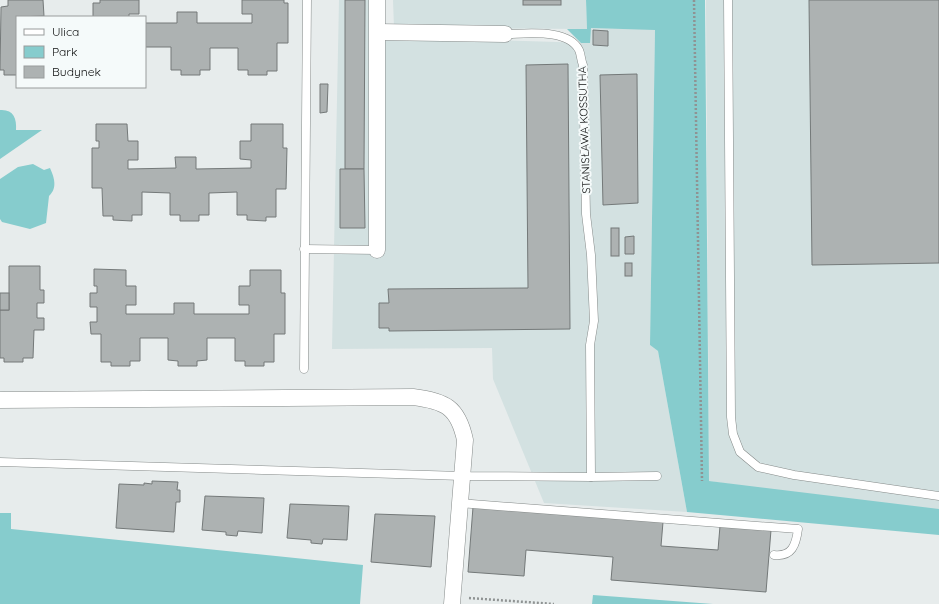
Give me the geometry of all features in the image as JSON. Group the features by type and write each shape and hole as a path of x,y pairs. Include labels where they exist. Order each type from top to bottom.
{"street":[{"path":"377,0 377,250"},
{"name":"STANISŁAWA KOSSUTHA","path":"378,32 505,34"},
{"path":"0,400 413,397 433,400 452,409 462,424 465,440 459,503 459,601"}],"lane":[{"path":"304,369 307,0"},
{"path":"728,0 731,417 733,434 740,452 758,467 794,475 939,496"},
{"name":"STANISŁAWA KOSSUTHA","path":"505,34 560,35 570,41 579,50 583,65 586,214 591,255 594,321 590,345 591,478"},
{"path":"304,249 377,250"},
{"path":"0,462 462,476 591,478 658,476"},
{"path":"459,503 798,529 796,543 792,550 787,554 774,555"}],"path":[{"path":"694,0 702,481"},
{"path":"459,601 554,604"}],"shaded area":[{"path":"339,0 370,0 370,36 590,43 590,28 655,29 650,345 658,351 687,512 544,503 493,379 492,348 332,349"},
{"path":"393,0 586,0 587,29 394,28"},
{"path":"706,0 939,0 939,515 709,481"}],"green space":[{"path":"586,0 705,0 709,481 939,509 939,535 687,512 658,351 650,345 655,30 591,28 590,43 581,43 567,29 587,29"},
{"path":"0,110 8,111 13,115 16,122 16,130 42,130 0,159"},
{"path":"33,164 44,170 50,168 54,179 54,190 49,196 46,223 30,229 2,222 0,219 0,179 18,167"},
{"path":"0,513 11,513 11,529 363,565 360,604 0,604"},
{"path":"593,595 713,604 592,604"}],"building":[{"path":"8,0 43,0 44,16 16,16 16,75 4,75 4,70 0,70 1,7 8,6"},
{"path":"100,0 139,0 139,14 129,14 129,16 93,16 93,3 100,3"},
{"path":"242,0 284,0 284,3 288,3 288,43 277,43 277,71 267,71 267,75 248,75 248,70 238,70 238,48 210,48 210,70 200,70 200,75 181,75 181,70 171,70 171,47 146,47 146,23 177,23 177,12 197,12 197,23 252,23 252,14 242,14"},
{"path":"345,0 365,0 364,169 345,169"},
{"path":"523,0 561,0 561,5 523,5"},
{"path":"809,0 939,0 939,263 812,265"},
{"path":"593,30 608,31 608,46 593,45"},
{"path":"568,64 570,329 389,331 389,328 379,328 379,303 389,303 388,289 528,288 526,65"},
{"path":"637,74 638,203 603,205 600,75"},
{"path":"320,84 328,84 327,112 320,113"},
{"path":"96,124 127,124 128,141 138,141 138,160 128,160 128,169 176,168 175,157 196,157 196,169 251,168 251,160 240,159 240,141 251,141 251,124 283,124 283,148 287,148 286,189 276,189 276,217 266,217 266,221 247,220 247,215 237,215 237,192 209,193 209,215 199,215 199,221 180,221 180,215 170,215 170,193 142,192 142,215 132,215 132,221 113,220 113,216 103,216 102,188 92,188 92,148 99,148 99,141 96,141"},
{"path":"340,169 364,169 365,228 340,228"},
{"path":"611,228 619,228 619,256 611,256"},
{"path":"634,236 634,254 625,254 625,237"},
{"path":"625,263 632,263 632,276 625,276"},
{"path":"9,266 40,266 40,290 44,290 44,303 37,303 37,318 44,318 44,330 34,330 33,358 23,358 23,362 4,362 4,358 0,358 0,310 9,310"},
{"path":"94,269 126,270 126,286 136,286 136,305 126,305 126,314 174,314 174,303 194,303 194,314 249,314 249,305 239,305 239,286 250,286 250,270 281,270 281,293 285,293 285,334 274,334 274,362 264,362 264,366 245,366 245,361 235,361 235,338 207,338 207,360 197,361 197,366 178,366 178,361 168,360 168,338 140,338 140,361 130,361 130,366 111,366 111,362 101,362 101,334 91,334 90,322 97,322 97,307 90,307 90,293 97,293 97,286 94,286"},
{"path":"0,293 9,293 9,310 0,310"},
{"path":"152,481 178,482 177,490 180,490 180,502 176,502 174,532 116,528 119,484 144,485 144,483 152,484"},
{"path":"205,496 264,498 262,533 238,531 237,536 226,535 226,532 202,530"},
{"path":"290,504 349,506 347,540 323,539 322,544 311,543 311,540 287,538"},
{"path":"473,507 663,522 661,546 718,550 720,526 771,530 766,592 611,580 613,557 526,550 524,576 468,572"},
{"path":"375,514 435,516 431,567 371,562"}]}
